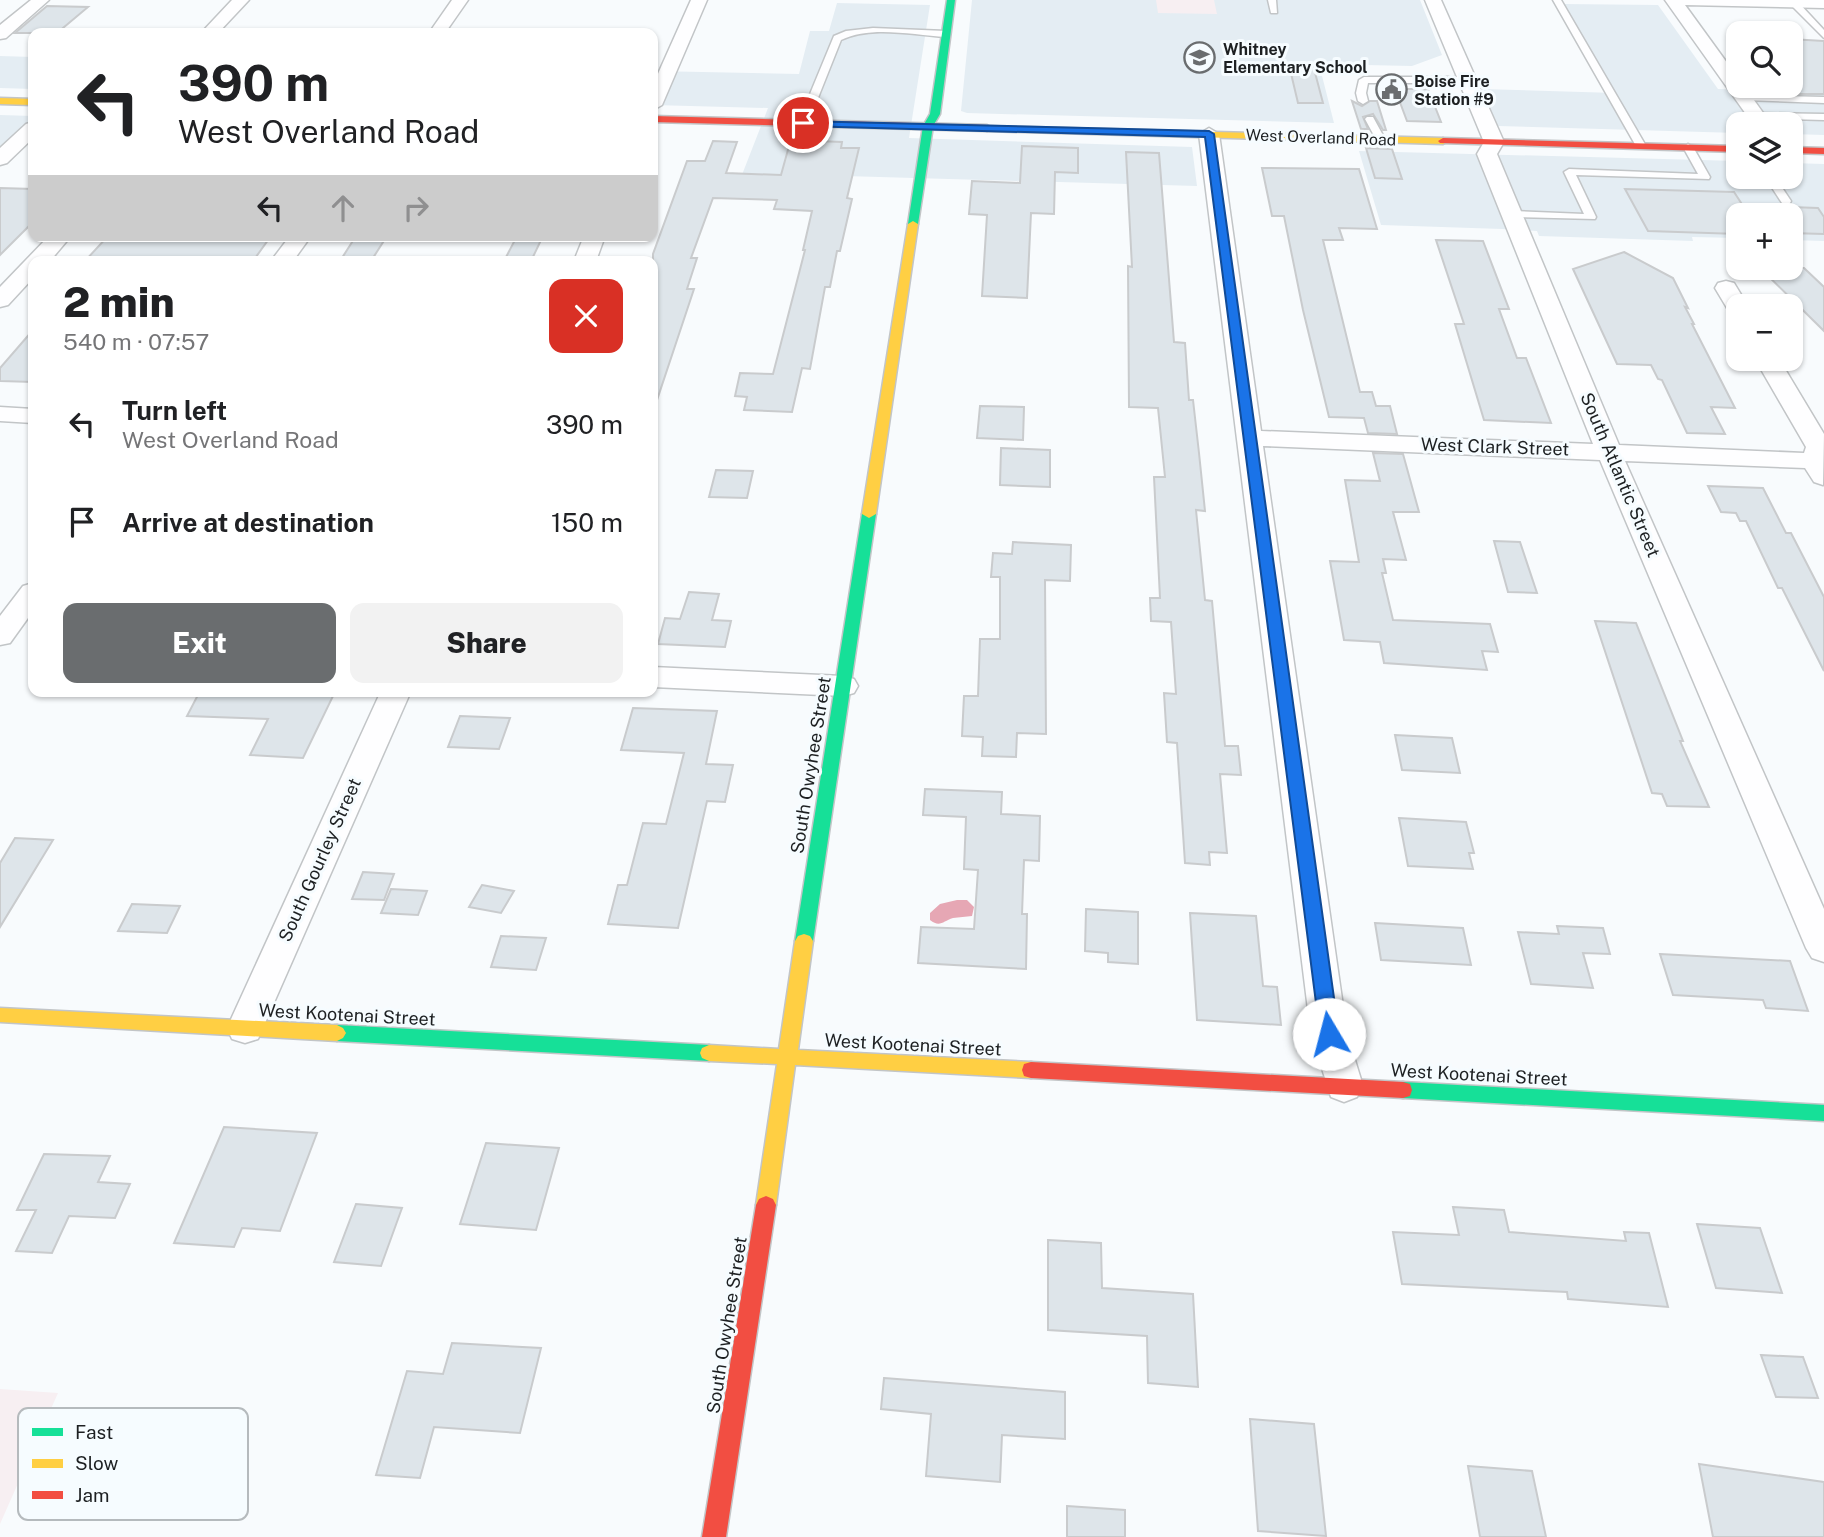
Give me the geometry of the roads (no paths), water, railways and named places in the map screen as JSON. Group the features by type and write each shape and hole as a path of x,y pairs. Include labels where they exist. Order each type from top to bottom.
{"street":[{"path":"0,33 41,0"},
{"path":"214,28 241,0"},
{"path":"440,28 460,0"},
{"path":"658,94 699,0"},
{"name":"South Owyhee Street","path":"714,1537 782,1103 786,1059 928,127 934,114 951,0"},
{"name":"South Atlantic Street","path":"1433,0 1493,142 1487,154 1609,452 1824,948"},
{"path":"1673,0 1726,73"},
{"path":"1684,0 1824,3"},
{"path":"0,101 28,102"},
{"name":"West Overland Road","path":"658,119 1726,149"},
{"path":"0,159 28,133"},
{"path":"1209,134 1329,1034 1344,1087"},
{"path":"1803,150 1824,151"},
{"path":"43,256 55,242"},
{"path":"286,256 296,242"},
{"path":"0,300 28,270"},
{"path":"1726,288 1730,294"},
{"path":"1775,371 1819,447 1821,466"},
{"path":"0,414 28,416"},
{"name":"West Clark Street","path":"1250,438 1609,452 1821,466"},
{"path":"0,636 28,599"},
{"path":"658,677 843,685"},
{"name":"South Gourley Street","path":"245,1028 393,697"},
{"name":"West Kootenai Street","path":"0,1015 1824,1113"}],"lane":[{"path":"1272,0 1274,11"},
{"path":"1557,0 1641,146"},
{"path":"1794,2 1824,35"},
{"path":"803,123 837,38 843,33 859,31 946,34"},
{"path":"1363,101 1361,93 1364,80 1467,80"},
{"path":"1770,98 1824,100"},
{"path":"1803,118 1824,117"},
{"path":"1370,119 1380,139"},
{"path":"1512,214 1591,216 1569,172 1705,177 1688,147"},
{"path":"1778,189 1786,201"}],"place":[{"name":"Whitney Elementary School","path":"1200,58"},
{"name":"Boise Fire Station #9","path":"1391,90"}]}
